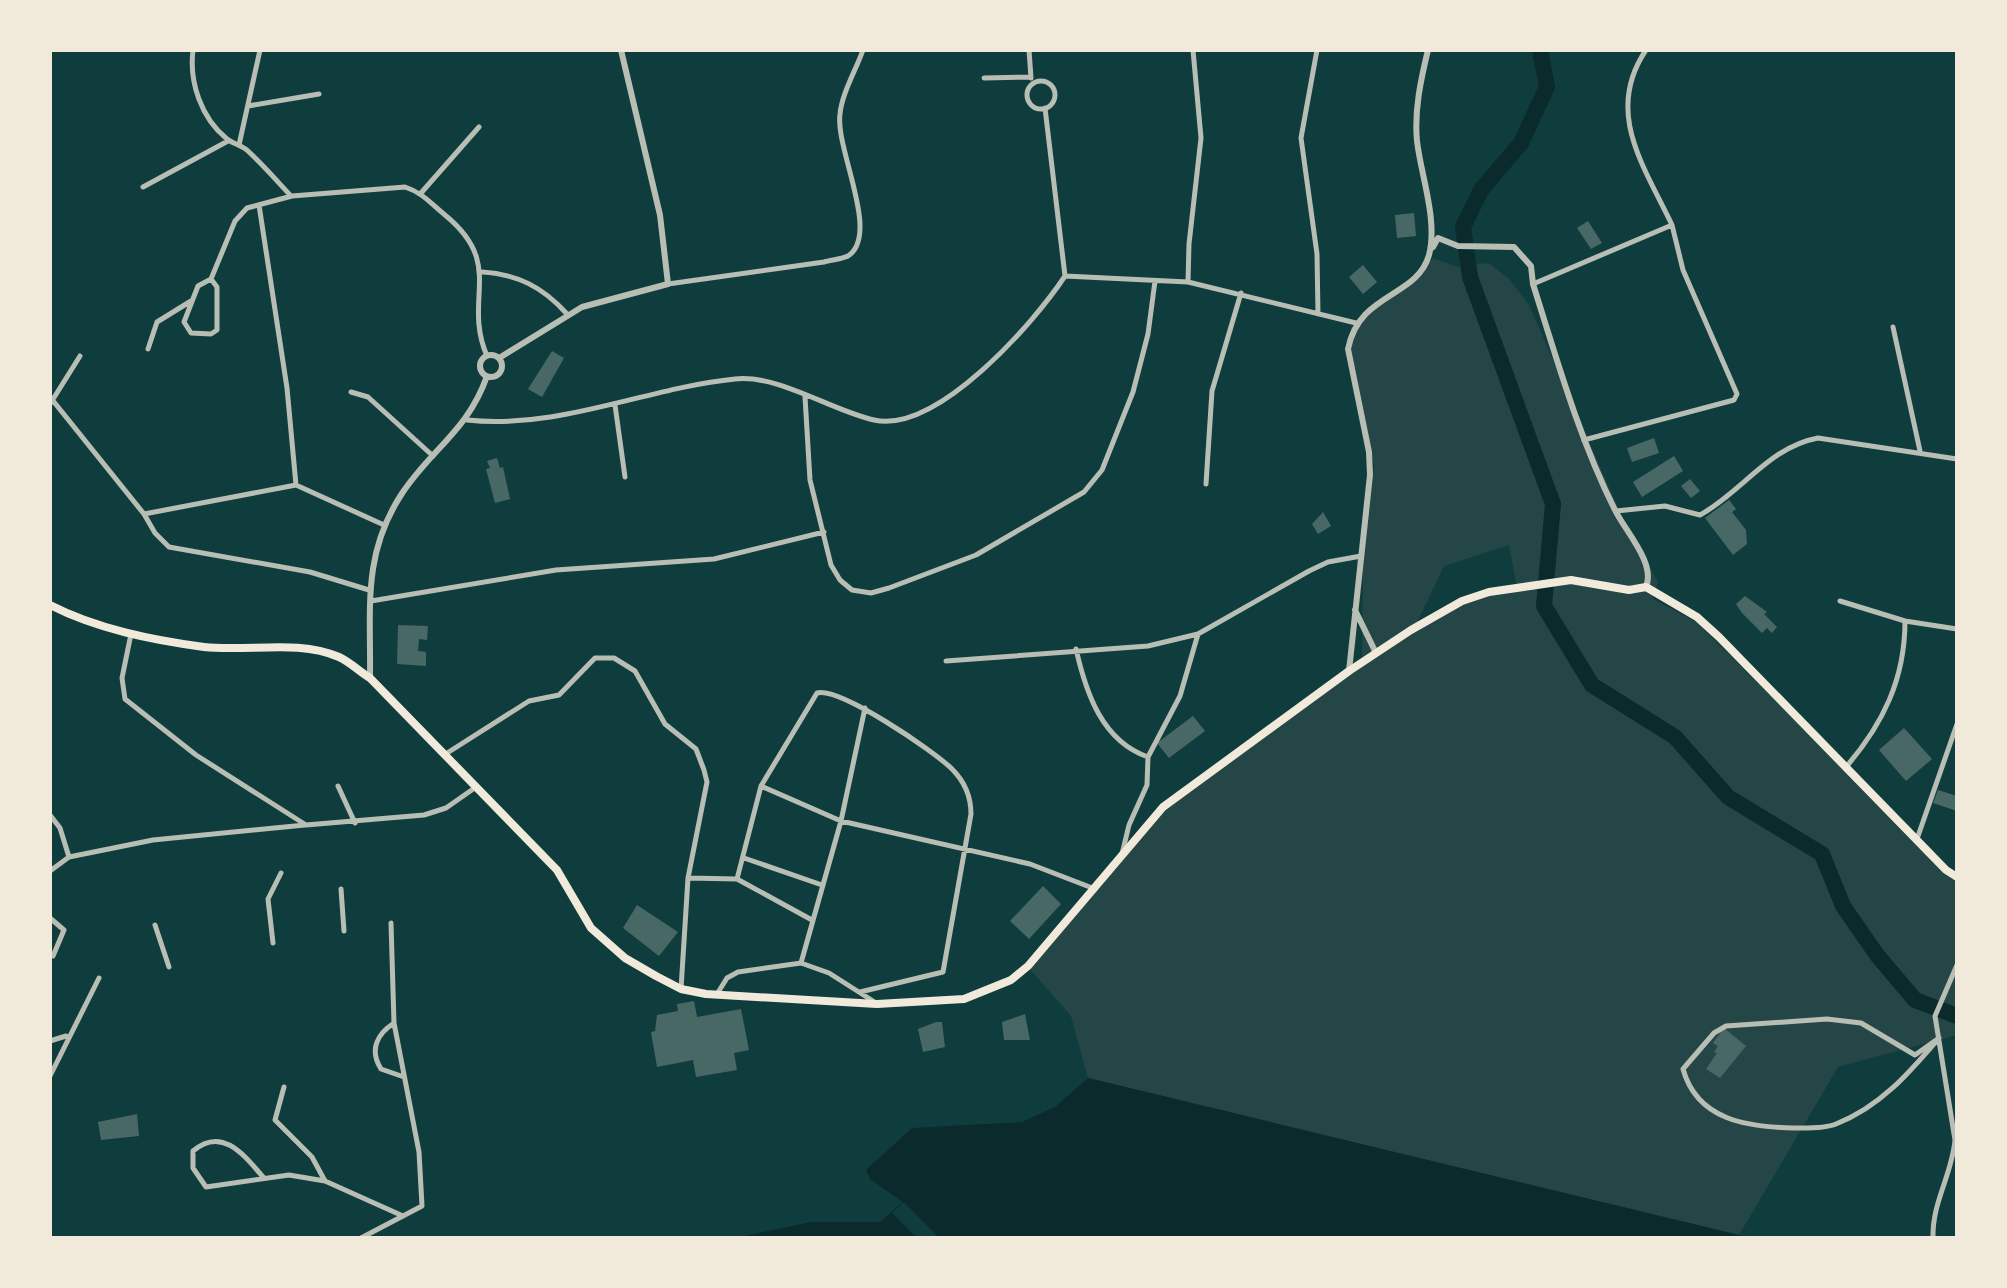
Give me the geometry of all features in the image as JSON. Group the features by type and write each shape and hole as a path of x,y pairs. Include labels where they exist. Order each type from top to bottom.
{"highway":[{"path":"50,605 83,620 131,634 207,647 306,649 339,657 370,678 557,870 591,928 625,958 681,989 877,1004 964,999 1011,980 1096,889 1163,807 1349,671 1462,601 1518,587 1571,580 1629,590 1646,587 1697,617 1916,840 1957,877"}],"street":[{"path":"193,50 191,66 197,94 209,121 292,196"},
{"path":"239,145 260,50"},
{"path":"621,50 658,206 668,284"},
{"path":"487,356 499,358 529,343 567,314 594,302 668,284 848,256 859,244 862,226 840,131 840,112 863,50"},
{"path":"1029,50 1032,80 1027,90 1029,103 1045,108"},
{"path":"1188,282 1189,244 1200,175 1201,138 1193,50"},
{"path":"1317,50 1301,138 1317,254 1318,314"},
{"path":"1428,50 1419,88 1416,137 1430,229 1429,254"},
{"path":"1583,440 1734,400 1737,394 1683,270 1672,225 1635,146 1626,104 1627,85 1646,50"},
{"path":"984,78 1046,81 1053,86 1054,99 1045,108"},
{"path":"248,106 319,94"},
{"path":"467,420 522,421 744,378 884,421 927,408 982,371 1027,326 1065,276 1045,108"},
{"path":"421,193 479,127"},
{"path":"143,187 228,141"},
{"path":"211,279 217,287 217,330 200,334 186,328 184,322 198,286 211,279 240,214 292,196 405,187 421,193 468,238 482,272 478,320 487,356 480,366 487,376"},
{"path":"259,205 287,388 296,485"},
{"path":"1533,284 1672,225"},
{"path":"1349,671 1370,475 1369,452 1348,349 1356,323 1371,307 1412,280 1438,238 1458,246 1514,247 1531,266 1533,284 1583,440 1616,511 1646,565 1649,577 1646,587"},
{"path":"482,272 524,280 555,301 567,314"},
{"path":"1065,276 1188,282 1356,323"},
{"path":"805,397 810,480 831,565 840,580 852,590 871,593 976,555 1084,492 1107,460 1133,392 1148,334 1155,281"},
{"path":"1206,484 1212,391 1241,293"},
{"path":"148,349 157,322 192,301"},
{"path":"1893,327 1920,451"},
{"path":"80,356 52,403 169,547 310,572 369,590"},
{"path":"487,376 500,374 503,366 499,358"},
{"path":"370,678 369,590 374,552 384,525 402,493 467,420 487,376"},
{"path":"351,392 368,397 433,456"},
{"path":"615,405 625,477"},
{"path":"1616,511 1665,506 1700,515 1781,452 1802,441 1818,438 1957,459"},
{"path":"144,514 296,485 384,525"},
{"path":"371,601 556,570 714,559 824,532"},
{"path":"946,661 1148,646 1198,634 1319,567 1361,556"},
{"path":"1840,601 1905,621 1957,629"},
{"path":"1354,607 1376,653"},
{"path":"1845,767 1868,738 1890,699 1902,663 1905,621"},
{"path":"131,634 122,678 125,699 196,755 306,825"},
{"path":"1121,855 1129,825 1147,785 1148,757 1180,696 1198,634"},
{"path":"1076,649 1087,689 1106,725 1121,744 1148,757"},
{"path":"443,755 529,701 559,695 587,662 604,657 623,661 643,680 665,724 696,749 707,782 688,878 681,989"},
{"path":"737,879 761,786 817,693 831,692 865,708 952,768 969,792 971,814 962,847 943,972 860,992"},
{"path":"801,963 841,821 865,708"},
{"path":"1916,840 1957,724"},
{"path":"338,786 355,823"},
{"path":"761,786 841,821 1030,864 1096,889"},
{"path":"50,871 69,857 153,840 424,815 446,808 476,787"},
{"path":"50,815 60,828 69,857"},
{"path":"744,858 822,885"},
{"path":"273,943 268,899 281,873"},
{"path":"688,878 737,879 812,920"},
{"path":"341,889 344,931"},
{"path":"50,918 64,930 53,956"},
{"path":"361,1238 422,1206 423,1187 394,1023 391,923"},
{"path":"155,925 169,967"},
{"path":"717,994 727,978 738,972 801,963 816,966 877,1004"},
{"path":"1933,1238 1932,1216 1953,1160 1955,1140 1935,1016 1957,965"},
{"path":"50,1076 67,1036 99,978"},
{"path":"1827,1019 1861,1023 1915,1055 1939,1038 1899,1085 1833,1126 1777,1128 1738,1124 1712,1110 1688,1085 1683,1069 1714,1033 1726,1026 1827,1019"},
{"path":"394,1023 377,1039 377,1063 381,1069 404,1077"},
{"path":"50,1041 67,1036"},
{"path":"284,1087 275,1120 312,1157 325,1181"},
{"path":"263,1177 231,1144 216,1142 193,1151 193,1168 206,1187 289,1175 325,1181 404,1216"}],"shaded area":[{"path":"1433,258 1457,267 1489,263 1510,280 1529,305 1623,519 1658,582 1653,599 1696,622 1957,879 1957,1035 1838,1067 1739,1235 1088,1078 1071,1016 1029,968 1167,807 1362,662 1363,558 1374,466 1349,350 1362,321","holes":["1509,545 1517,587 1474,597 1413,631 1444,566"]},
{"path":"1088,1078 1746,1238 735,1238 811,1222 880,1222 903,1202 870,1179 866,1170 912,1128 1022,1122 1055,1107"}],"pier":[{"path":"904,1202 939,1238 917,1238 892,1213"}],"building":[{"path":"1414,213 1416,236 1397,238 1395,215"},
{"path":"1588,221 1602,243 1591,249 1577,228"},
{"path":"1363,265 1377,282 1363,294 1349,277"},
{"path":"552,351 564,358 542,397 528,389"},
{"path":"1654,438 1659,453 1632,462 1627,448"},
{"path":"1674,456 1683,471 1642,497 1633,482"},
{"path":"497,458 500,468 503,467 510,499 495,503 486,469 490,468 487,461"},
{"path":"1690,479 1700,491 1691,498 1681,486"},
{"path":"1729,500 1736,509 1732,512 1746,530 1747,544 1733,555 1705,518"},
{"path":"1323,512 1331,526 1318,534 1312,524"},
{"path":"1745,596 1767,612 1764,614 1777,627 1772,633 1767,628 1762,633 1742,613 1736,604"},
{"path":"398,625 428,626 427,640 419,639 418,651 426,652 426,666 397,664"},
{"path":"1193,716 1205,731 1169,758 1157,743"},
{"path":"1904,728 1932,759 1906,781 1879,750"},
{"path":"1938,790 1957,796 1957,811 1933,803"},
{"path":"1043,886 1061,904 1029,939 1010,921"},
{"path":"637,905 678,932 659,956 623,928"},
{"path":"694,1001 697,1017 741,1009 749,1050 734,1053 737,1070 696,1077 693,1060 657,1067 651,1032 655,1031 657,1015 678,1011 677,1004"},
{"path":"1025,1014 1030,1040 1004,1040 1002,1022"},
{"path":"942,1022 945,1047 923,1052 918,1029"},
{"path":"1724,1028 1746,1046 1720,1078 1706,1069 1717,1053 1714,1052 1718,1046 1713,1043"},
{"path":"137,1114 139,1136 101,1140 98,1122"}],"waterway":[{"path":"1540,50 1547,87 1521,143 1481,190 1463,227 1470,277 1553,504 1544,606 1592,685 1675,737 1728,797 1822,854 1843,906 1877,955 1915,1000 1957,1016"}]}
